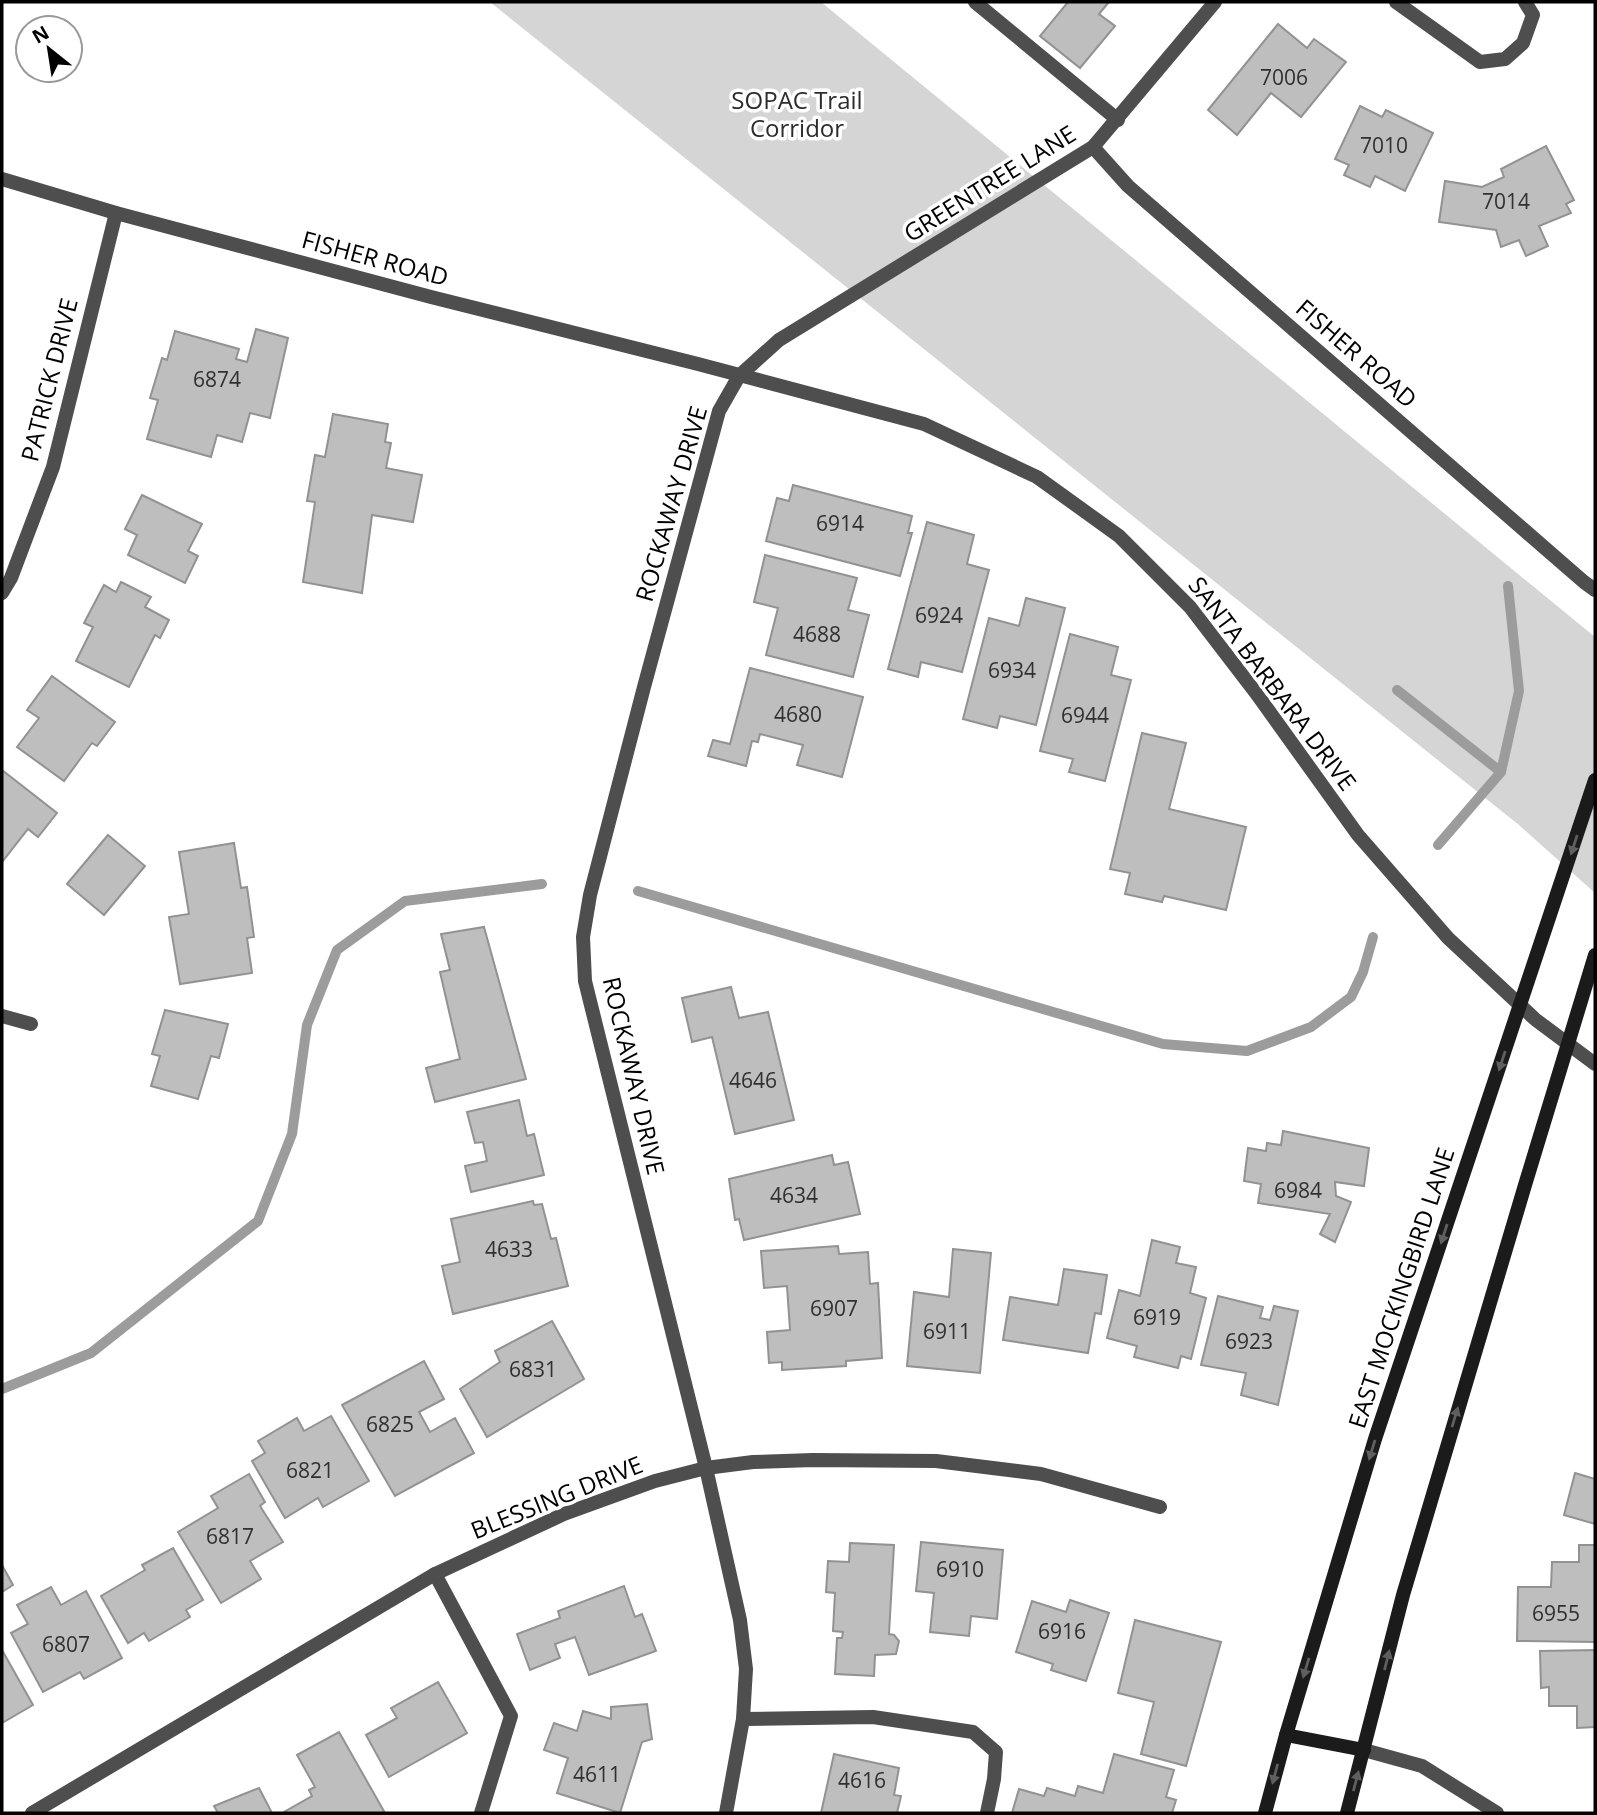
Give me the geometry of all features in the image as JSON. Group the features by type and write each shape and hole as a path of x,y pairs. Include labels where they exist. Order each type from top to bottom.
{"main road":[{"name":"EAST MOCKINGBIRD LANE","path":"1265,1813 1375,1439 1595,780"},
{"path":"1347,1813 1403,1595 1595,955"},
{"path":"1286,1735 1364,1750"}],"street":[{"path":"975,2 1118,120"},
{"name":"GREENTREE LANE","path":"857,293 1093,147 1215,2"},
{"path":"1396,2 1480,62 1505,59 1523,43 1533,15 1525,2"},
{"name":"FISHER ROAD","path":"1093,147 1128,186 1595,590"},
{"name":"FISHER ROAD","path":"2,179 116,213 431,298 739,376"},
{"name":"PATRICK DRIVE","path":"2,593 11,578 52,467 116,213"},
{"name":"ROCKAWAY DRIVE","path":"726,1813 743,1719 746,1669 740,1620 706,1468 584,981 583,937 596,869 719,411 739,376 779,340 857,293"},
{"name":"SANTA BARBARA DRIVE","path":"739,376 924,425 1037,477 1119,536 1189,607 1256,693 1358,835 1448,938 1536,1020 1595,1064"},
{"path":"2,1016 31,1024"},
{"name":"BLESSING DRIVE","path":"32,1813 435,1574 564,1514 655,1481 706,1468 753,1462 936,1461 1041,1474 1160,1507"},
{"path":"435,1574 511,1716 481,1813"},
{"path":"743,1719 873,1717 973,1732 996,1752 987,1813"},
{"path":"1364,1750 1422,1766 1497,1813"}],"green space":[{"name":"SOPAC Trail Corridor","path":"490,2 821,2 1595,637 1595,893 1519,825"}],"building":[{"path":"1068,2 1109,2 1099,14 1115,26 1080,68 1040,36"},
{"path":"1278,24 1307,48 1314,39 1346,62 1301,117 1271,93 1237,135 1208,110"},
{"path":"1360,106 1382,117 1386,110 1433,133 1405,191 1375,176 1370,187 1344,175 1349,165 1335,159"},
{"path":"1546,146 1574,200 1566,204 1571,213 1539,226 1548,246 1526,256 1519,240 1501,247 1496,230 1439,222 1445,181 1482,187 1504,177 1501,169"},
{"path":"256,329 288,338 270,418 250,413 242,442 217,435 211,457 147,439 158,400 150,398 162,358 167,360 175,331 239,349 236,359 247,362"},
{"path":"333,414 388,424 385,442 391,443 386,468 422,475 413,522 372,515 362,593 303,582 315,502 307,501 315,455 325,457"},
{"path":"793,485 912,516 908,533 912,533 900,576 766,541 777,498 789,501"},
{"path":"142,495 202,524 188,551 198,556 185,583 128,555 137,535 125,529"},
{"path":"927,522 974,535 967,564 989,570 962,672 921,662 918,677 888,669"},
{"path":"765,555 857,578 848,610 869,615 853,677 766,655 778,608 754,602"},
{"path":"121,582 151,597 145,607 169,620 160,638 155,635 129,687 76,661 93,627 84,623 104,585 116,592"},
{"path":"1026,598 1065,608 1036,725 1000,716 997,728 963,719 989,618 1019,626"},
{"path":"1070,634 1118,647 1111,675 1131,680 1105,781 1069,772 1073,759 1040,751"},
{"path":"750,668 863,697 842,777 797,765 803,745 760,734 758,742 752,741 746,766 708,756 713,740 730,744"},
{"path":"52,676 115,722 97,746 92,743 64,781 17,747 39,718 27,710"},
{"path":"1142,733 1186,743 1169,809 1246,827 1226,910 1164,896 1162,902 1125,894 1130,873 1110,869"},
{"path":"2,770 57,813 38,837 28,829 2,862"},
{"path":"108,835 145,866 104,915 67,884"},
{"path":"234,843 241,888 247,887 254,937 247,938 252,973 180,984 169,917 189,914 179,852"},
{"path":"484,927 526,1079 435,1102 426,1068 460,1059 440,972 450,970 441,934"},
{"path":"731,987 739,1018 768,1012 794,1120 735,1134 712,1037 692,1042 682,998"},
{"path":"165,1010 228,1024 219,1058 211,1056 198,1099 151,1086 160,1056 152,1054"},
{"path":"519,1100 527,1136 534,1134 544,1175 471,1192 465,1166 487,1161 483,1142 475,1143 467,1112"},
{"path":"1283,1131 1369,1148 1364,1186 1335,1182 1336,1196 1351,1202 1335,1242 1320,1234 1330,1214 1258,1203 1261,1184 1244,1181 1248,1148 1266,1151 1267,1143 1281,1145"},
{"path":"832,1155 834,1165 848,1162 860,1214 744,1240 739,1219 735,1220 729,1179"},
{"path":"533,1201 534,1205 542,1204 551,1239 556,1238 568,1286 453,1314 442,1266 460,1262 451,1219"},
{"path":"1152,1240 1180,1247 1176,1263 1196,1267 1190,1293 1206,1298 1191,1359 1181,1356 1178,1368 1134,1357 1137,1346 1107,1338 1119,1290 1140,1296"},
{"path":"838,1246 839,1254 868,1252 870,1284 878,1283 882,1358 846,1361 846,1366 782,1370 782,1362 769,1363 767,1332 790,1330 787,1286 764,1288 761,1251"},
{"path":"953,1249 991,1253 980,1373 907,1366 914,1292 949,1297"},
{"path":"1064,1269 1107,1275 1101,1314 1095,1313 1088,1353 1003,1340 1010,1297 1058,1305"},
{"path":"1218,1296 1263,1307 1260,1318 1270,1320 1274,1306 1298,1311 1278,1405 1241,1395 1246,1373 1201,1365"},
{"path":"552,1321 584,1379 487,1437 460,1389 500,1362 495,1351"},
{"path":"424,1361 444,1399 419,1412 430,1432 455,1418 474,1453 395,1496 342,1405"},
{"path":"331,1416 369,1481 323,1507 318,1498 285,1518 252,1461 265,1453 258,1441 297,1418 304,1431"},
{"path":"1575,1473 1595,1479 1595,1524 1564,1515"},
{"path":"249,1474 265,1502 260,1506 283,1542 250,1561 261,1579 221,1603 178,1532 218,1508 211,1496"},
{"path":"921,1542 1003,1550 997,1619 971,1616 969,1636 930,1632 934,1593 916,1591"},
{"path":"850,1543 894,1545 889,1634 899,1641 896,1654 875,1655 874,1676 835,1674 837,1638 842,1638 843,1632 833,1631 835,1593 826,1592 828,1561 849,1562"},
{"path":"1579,1545 1595,1545 1595,1642 1517,1641 1518,1587 1551,1587 1552,1562 1579,1562"},
{"path":"173,1548 203,1600 186,1610 190,1617 149,1641 144,1633 128,1643 101,1596 145,1570 142,1565"},
{"path":"2,1565 13,1585 2,1592"},
{"path":"624,1586 635,1617 642,1614 656,1651 589,1675 575,1637 555,1644 560,1658 530,1670 517,1634 560,1618 558,1611"},
{"path":"51,1587 61,1605 86,1591 122,1658 84,1679 80,1672 43,1692 11,1633 28,1624 17,1605"},
{"path":"1070,1600 1109,1613 1086,1681 1051,1670 1053,1664 1016,1652 1032,1601 1066,1612"},
{"path":"1135,1620 1221,1642 1186,1766 1141,1754 1154,1702 1118,1693"},
{"path":"2,1650 33,1705 2,1723"},
{"path":"1595,1650 1595,1727 1577,1728 1577,1706 1549,1706 1549,1687 1541,1688 1540,1651"},
{"path":"438,1682 467,1733 389,1777 366,1735 397,1718 391,1708"},
{"path":"647,1704 652,1739 642,1742 620,1813 557,1793 568,1758 544,1750 554,1723 577,1731 583,1711 611,1719 611,1707"},
{"path":"339,1732 385,1813 285,1813 312,1796 309,1790 315,1787 297,1755"},
{"path":"834,1754 899,1768 894,1795 901,1796 897,1813 821,1813"},
{"path":"1114,1754 1174,1770 1166,1797 1176,1800 1172,1813 1012,1813 1019,1789 1044,1796 1047,1788 1075,1796 1078,1786 1103,1793"},
{"path":"259,1788 272,1813 218,1813 214,1806"}],"waterway":[{"path":"1438,845 1501,772 1519,691 1508,586"},
{"path":"1397,690 1501,772"},
{"path":"2,1389 91,1353 258,1221 292,1134 307,1025 337,950 405,901 542,884"},
{"path":"638,891 1163,1044 1247,1051 1311,1027 1351,997 1363,972 1373,937"}]}
